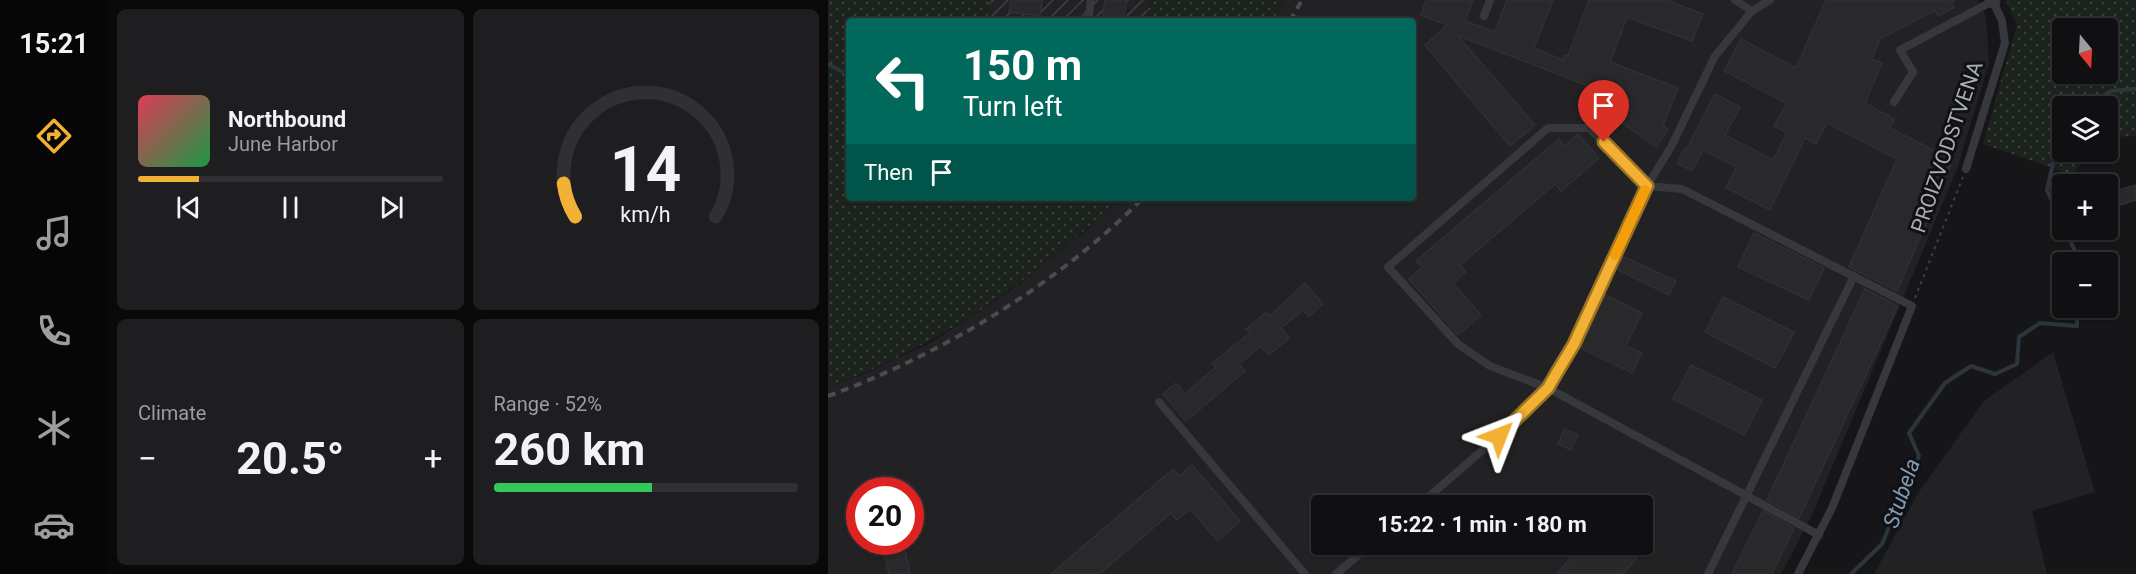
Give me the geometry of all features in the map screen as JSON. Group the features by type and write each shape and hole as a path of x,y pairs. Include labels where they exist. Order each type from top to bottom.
{"lane":[{"path":"1088,18 1091,0"},
{"path":"1484,16 1490,0"},
{"path":"1735,0 1752,11"},
{"path":"1431,495 1499,436 1548,388 1574,344 1647,186 1671,147 1715,56 1752,11 1770,0"},
{"path":"1894,102 1913,72 1900,50 1992,1"},
{"name":"PROIZVODSTVENA","path":"1966,169 2005,43 2002,21 1992,1"},
{"path":"1798,574 1819,536 1912,306 1682,189 1647,186 1589,128 1548,128 1388,267 1458,344 1491,366 1548,388 1819,536"},
{"path":"1708,574 1744,495 1854,276"},
{"path":"1159,402 1305,574"},
{"path":"1336,574 1358,555"}],"path":[{"name":"PROIZVODSTVENA","path":"1912,306 1966,169"}],"shaded area":[{"path":"828,0 989,0 987,18 846,18 846,201 1117,201 1054,256 983,308 908,352 828,387"},
{"path":"989,0 1149,0 1146,18 987,18"},
{"path":"1149,0 1286,0 1274,18 1146,18"},
{"path":"1286,0 1978,0 1986,16 1989,63 1957,169 1812,515 1781,574 828,574 828,387 864,374 932,342 1010,291 1084,232 1117,201 1416,201 1416,18 1274,18"},
{"path":"2006,0 2136,0 2136,136 2118,137 2118,96 2052,96 2052,162 2082,162 2074,174 1983,144 2017,25"},
{"path":"2053,352 2095,492 2032,511 2047,574 1874,574 1918,493 1984,401"}],"building":[{"path":"1011,0 1042,0 1040,16 1009,12"},
{"path":"1105,0 1127,0 1124,18 1102,18"},
{"path":"1426,0 1473,0 1465,21 1495,32 1507,0 1553,0 1534,48 1563,60 1565,55 1568,56 1589,0 1666,0 1703,14 1692,41 1627,17 1610,62 1678,88 1663,126 1668,130 1656,147 1616,118 1624,106 1599,96 1601,91 1457,35 1535,125 1510,146 1425,45 1447,25 1421,15"},
{"path":"1826,0 1955,0 1951,2 1954,8 1938,16 1935,10 1880,39 1872,59 1882,63 1865,103 1894,119 1890,128 1953,160 1897,291 1849,267 1897,159 1827,123 1816,144 1805,138 1770,210 1726,188 1737,167 1703,150 1692,171 1677,163 1715,94 1740,107 1725,135 1773,160 1787,133 1774,126 1787,103 1724,71 1741,39 1796,68"},
{"path":"1578,134 1599,158 1561,191 1555,184 1460,265 1466,272 1453,283 1481,315 1458,335 1409,279 1422,267 1416,261 1559,139 1565,146"},
{"path":"2136,185 2136,200 2120,205 2118,190"},
{"path":"1754,233 1824,268 1809,300 1738,267"},
{"path":"1624,257 1676,281 1669,295 1618,270"},
{"path":"1305,283 1323,304 1309,316 1303,310 1281,328 1289,338 1269,355 1261,346 1239,364 1245,371 1186,421 1163,394 1176,383 1185,394 1216,367 1212,363 1250,333 1246,329 1267,312 1270,316"},
{"path":"1865,289 1898,306 1799,518 1767,500"},
{"path":"1605,295 1642,313 1626,346 1642,353 1632,373 1579,347"},
{"path":"1723,297 1794,332 1775,368 1705,332"},
{"path":"1691,365 1762,400 1744,435 1673,399"},
{"path":"1564,429 1578,435 1571,450 1558,444"},
{"path":"1192,465 1240,521 1218,541 1190,509 1177,520 1171,513 1099,574 1051,574 1173,469 1179,476"},
{"path":"1763,511 1794,528 1772,574 1732,574"},
{"path":"885,555 906,555 910,574 889,574"},
{"path":"1573,555 1639,555 1623,574 1557,574"}],"waterway":[{"path":"828,64 846,73"},
{"name":"Stubela","path":"2103,96 2111,91 2136,89"},
{"name":"Stubela","path":"2052,201 2047,190 2053,162"},
{"name":"Stubela","path":"2070,240 2076,252"},
{"name":"Stubela","path":"1851,574 1882,544 1919,456 1909,433 1945,383 1971,366 1995,374 2017,364 2019,337 2040,323 2077,326 2077,318"}],"railway":[{"path":"1292,18 1302,0"},
{"path":"828,396 913,360 996,314 1036,288 1074,259 1110,230 1140,201"}],"slow traffic":[{"path":"1615,255 1645,190"}],"route":[{"path":"1499,436 1548,388 1574,344 1647,186 1604,142"}]}
